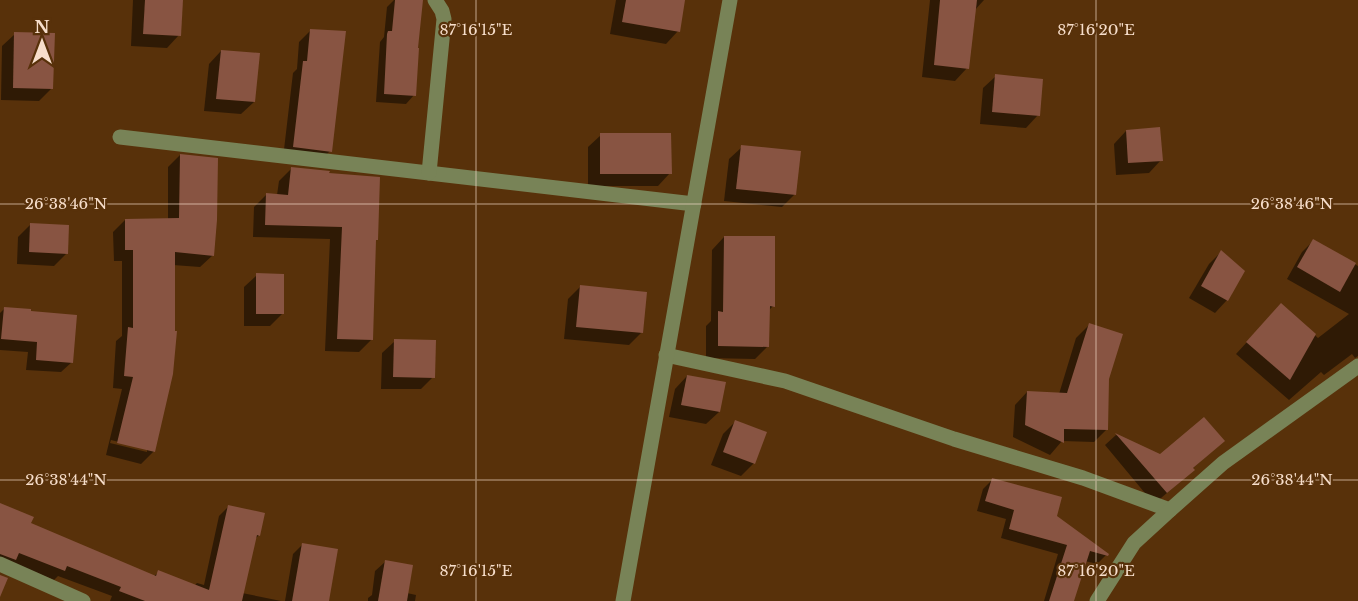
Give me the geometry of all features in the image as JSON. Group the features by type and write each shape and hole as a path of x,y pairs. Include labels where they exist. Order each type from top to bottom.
{"street":[{"path":"429,173 444,19 435,0"},
{"path":"623,601 730,0"},
{"path":"120,136 694,204"},
{"path":"666,355 785,381 954,439 1083,477 1170,510"},
{"path":"1097,601 1134,543 1222,463 1358,366"},
{"path":"0,564 83,601"}],"building":[{"path":"145,0 183,0 181,36 143,34"},
{"path":"395,0 423,0 416,96 384,94 387,34 388,31 392,31"},
{"path":"626,0 685,0 680,32 622,22"},
{"path":"940,0 977,0 969,69 934,65"},
{"path":"310,29 346,31 332,152 293,147 303,61 307,61"},
{"path":"14,32 55,33 53,89 13,88"},
{"path":"221,50 260,53 255,102 216,99"},
{"path":"995,74 1043,79 1040,116 992,112"},
{"path":"1160,127 1163,161 1128,163 1126,130"},
{"path":"600,133 671,133 672,174 600,174"},
{"path":"741,145 801,151 796,195 736,189"},
{"path":"180,154 218,158 214,256 175,252 175,331 177,331 173,374 155,452 117,443 133,377 124,376 128,327 133,328 133,250 125,250 125,219 179,218"},
{"path":"291,167 380,177 373,340 337,339 342,227 265,225 266,193 288,195"},
{"path":"30,223 69,225 68,254 29,252"},
{"path":"724,236 775,236 775,307 770,306 769,347 718,346 718,311 723,312"},
{"path":"1313,239 1356,263 1340,292 1297,267"},
{"path":"1221,250 1245,271 1228,301 1201,286"},
{"path":"256,273 284,274 284,314 256,314"},
{"path":"580,285 647,292 643,333 576,327"},
{"path":"1281,303 1316,334 1290,380 1246,342"},
{"path":"4,307 77,315 73,363 36,360 37,342 1,339"},
{"path":"1089,323 1123,334 1109,379 1108,430 1064,429 1064,443 1025,425 1027,391 1067,393"},
{"path":"394,339 436,340 435,378 393,377"},
{"path":"687,375 726,382 720,412 681,405"},
{"path":"1204,417 1225,441 1167,493 1115,433 1160,454"},
{"path":"735,420 767,432 755,464 723,452"},
{"path":"992,478 1062,497 1057,516 1109,554 1108,556 1090,551 1074,601 1049,601 1067,545 1009,529 1014,510 985,501"},
{"path":"0,503 34,517 31,523 156,576 158,570 209,590 228,505 265,513 260,536 257,535 242,601 145,601 119,591 121,587 67,566 65,571 19,553 16,560 0,554"},
{"path":"302,543 338,549 329,601 292,601"},
{"path":"385,560 413,565 407,601 378,601"},
{"path":"0,575 8,578 0,597"}]}
